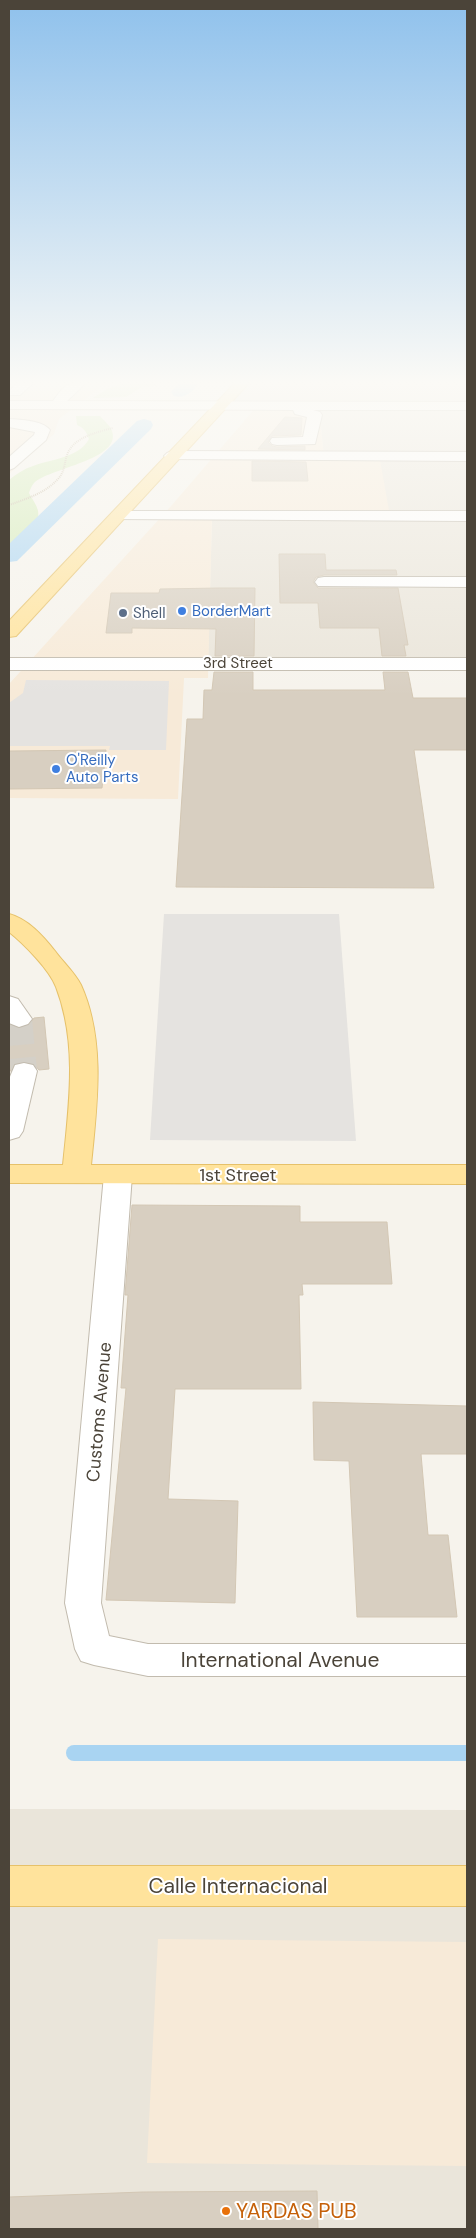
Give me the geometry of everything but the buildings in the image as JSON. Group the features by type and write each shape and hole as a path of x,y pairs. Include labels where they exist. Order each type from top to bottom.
{"main road":[{"path":"9,632 144,487"},
{"path":"9,921 34,940 68,984 83,1036 84,1096 76,1174"},
{"name":"1st Street","path":"9,1174 467,1175"},
{"name":"Calle Internacional","path":"9,1886 467,1886"}],"street":[{"path":"118,516 467,516"},
{"path":"324,582 467,582"},
{"name":"3rd Street","path":"9,664 467,664"},
{"path":"9,1131 24,1072"},
{"name":"Customs Avenue","path":"94,1648 83,1603 118,1175"},
{"name":"International Avenue","path":"94,1648 148,1660 467,1660"}],"path":[{"path":"9,504 40,492 46,487"}],"shaded area":[{"path":"187,487 385,487 390,516 212,516 208,678 184,678 178,799 9,798 9,684"},
{"path":"268,487 467,487 467,663 208,663 212,516"},
{"path":"26,680 169,681 166,750 109,750 110,746 9,746 9,703 23,693"},
{"path":"164,914 339,914 356,1141 150,1140"},
{"path":"9,1809 467,1810 467,2229 9,2229"},
{"path":"158,1939 467,1942 467,2166 147,2163"}],"green space":[{"path":"9,487 31,487 29,493 36,504 38,517 33,528 19,541 9,547"}],"waterway":[{"path":"9,556 80,487"},
{"path":"74,1753 467,1753"}],"tunnel":[{"path":"19,1019 24,1071"}],"place":[{"name":"BorderMart","path":"182,611"},
{"name":"Shell","path":"123,613"},
{"name":"O'Reilly Auto Parts","path":"56,769"},
{"name":"YARDAS PUB","path":"226,2211"}]}
